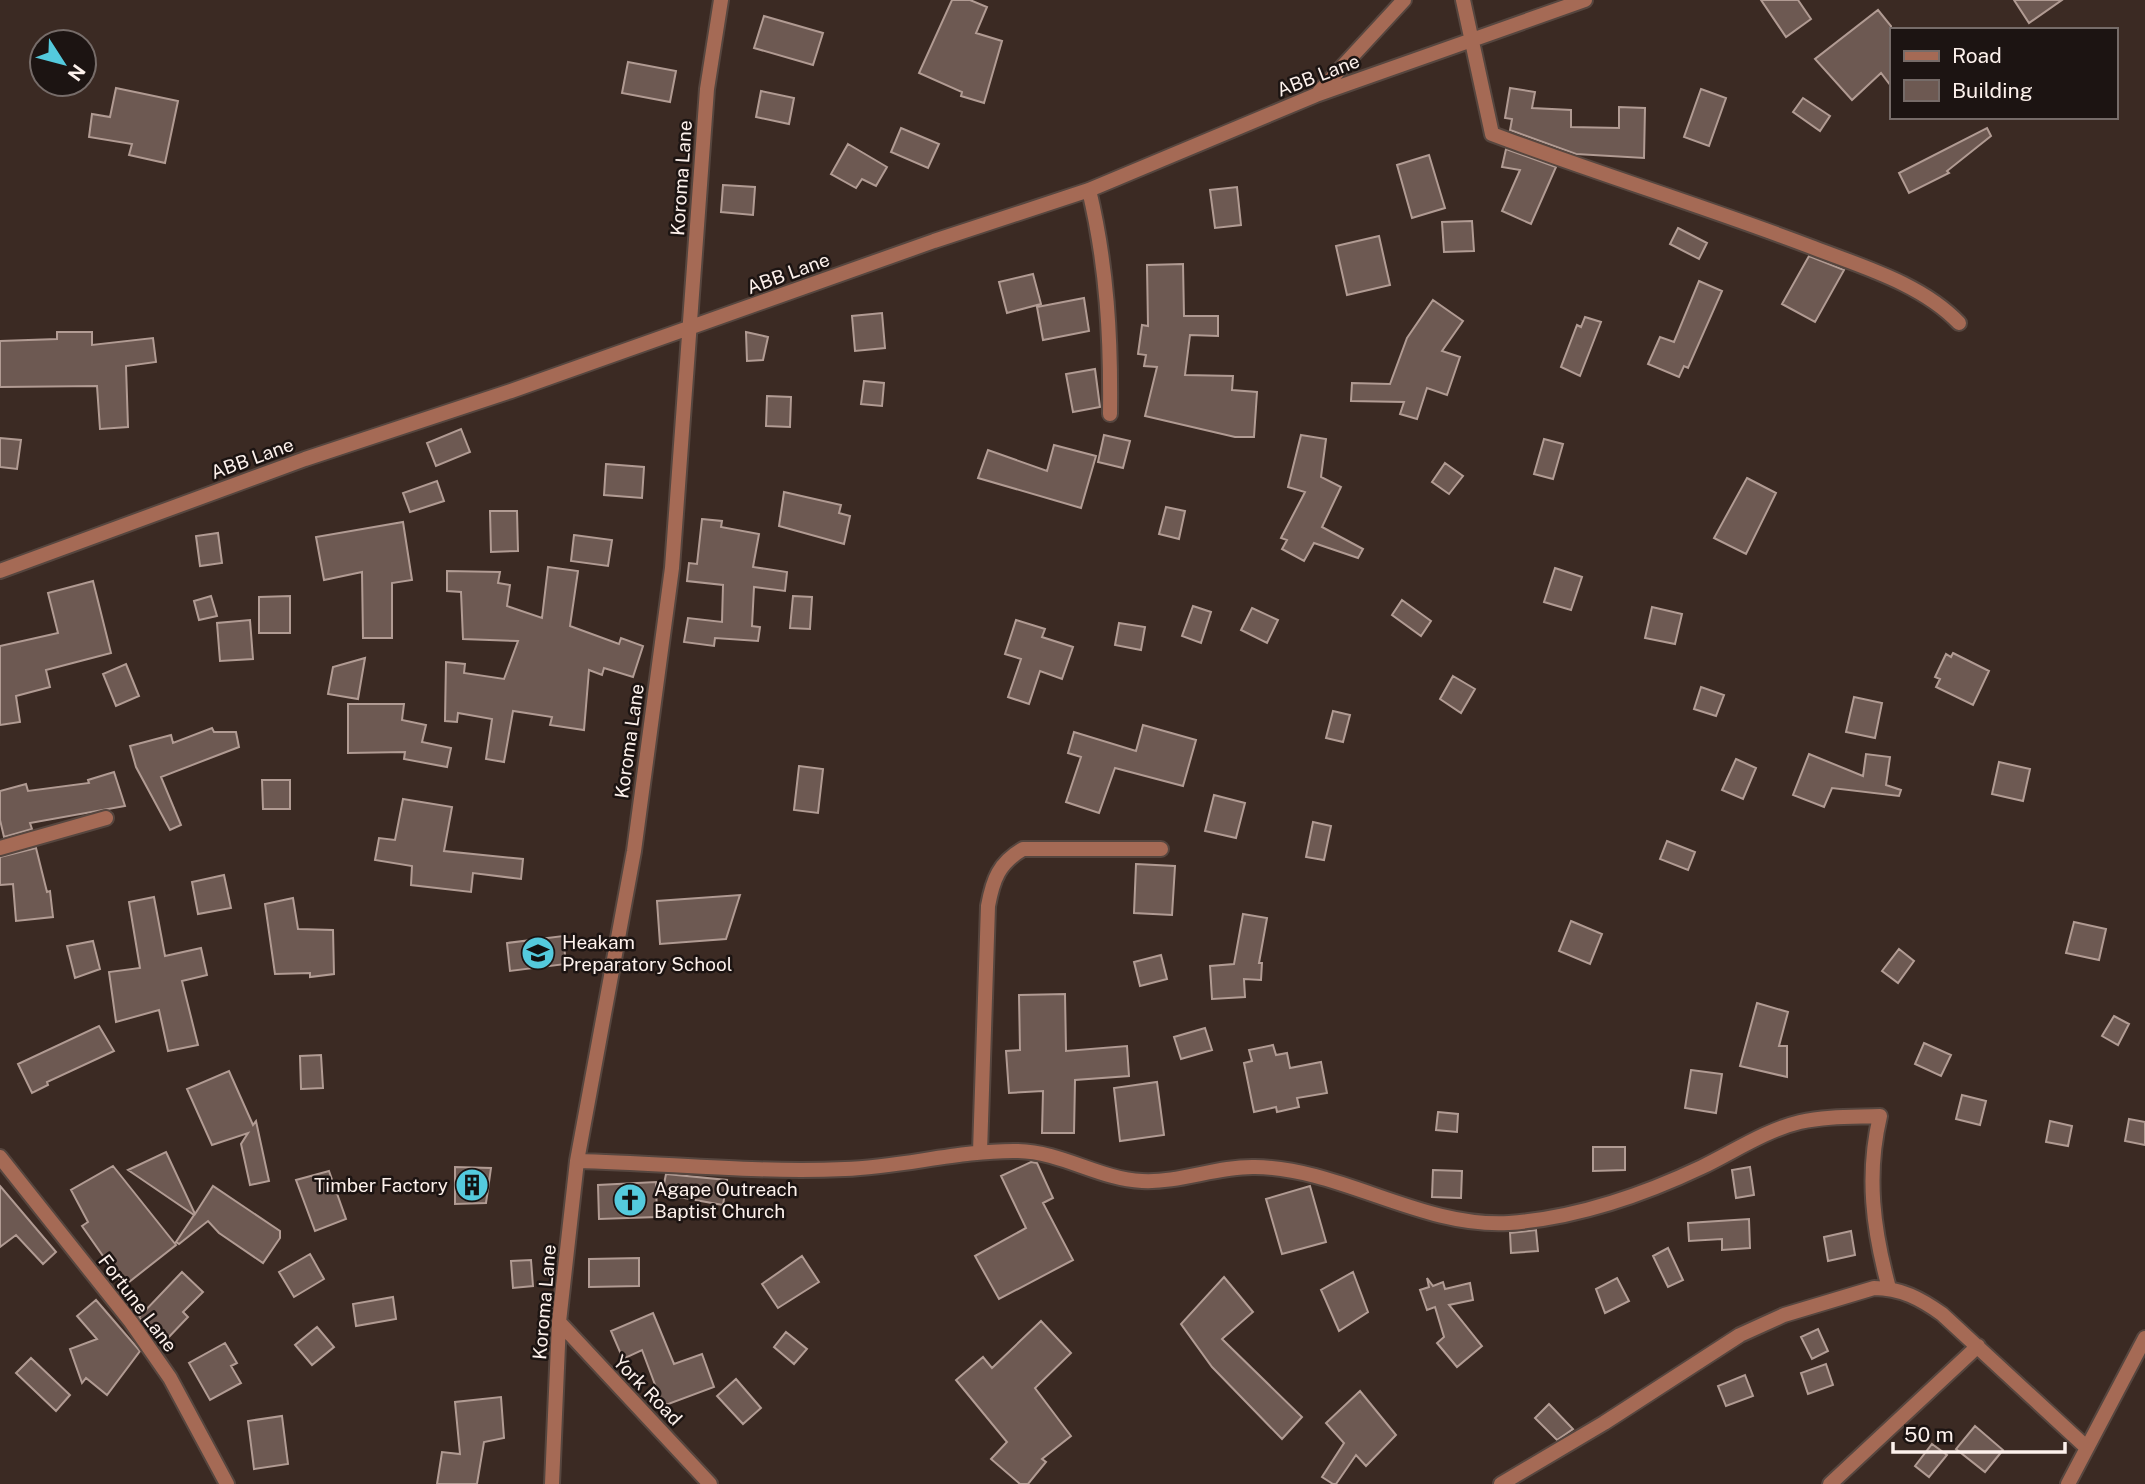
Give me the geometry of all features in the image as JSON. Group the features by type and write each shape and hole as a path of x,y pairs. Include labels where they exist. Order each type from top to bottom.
{"street":[{"name":"Koroma Lane","path":"552,1484 559,1322 577,1161 634,851 670,581 707,89 721,0"},
{"path":"1316,95 1404,0"},
{"path":"1463,0 1492,134 1765,229 1877,272 1948,311 1959,323"},
{"name":"ABB Lane","path":"0,571 305,459 1089,190 1316,95 1471,38 1585,0"},
{"path":"1089,190 1105,275 1111,336 1111,414"},
{"path":"0,848 106,818"},
{"path":"980,1152 988,906 993,880 1006,859 1023,849 1161,849"},
{"path":"577,1161 676,1163 771,1171 850,1169 980,1152 1051,1154 1117,1178 1141,1181 1175,1180 1254,1167 1285,1170 1471,1224 1512,1222 1611,1202 1684,1175 1796,1123 1820,1118 1880,1116 1871,1151 1870,1179 1878,1247 1889,1288"},
{"name":"Fortune Lane","path":"0,1157 131,1322 170,1378 227,1484"},
{"path":"1501,1484 1765,1322 1825,1301 1874,1288 1889,1288 1925,1302 1978,1346 2086,1447"},
{"name":"York Road","path":"559,1322 710,1484"},
{"path":"2068,1484 2145,1338"},
{"path":"1830,1484 1978,1346"}],"building":[{"path":"952,0 970,0 987,7 976,33 1002,41 984,103 961,96 962,92 919,73"},
{"path":"1761,0 1798,0 1811,19 1786,37"},
{"path":"2014,0 2062,0 2029,23"},
{"path":"1878,10 1891,26 1890,85 1881,73 1852,100 1815,59"},
{"path":"764,16 823,33 813,65 754,48"},
{"path":"628,62 676,71 670,102 622,93"},
{"path":"116,88 178,101 165,163 129,155 132,144 89,137 92,114 110,117"},
{"path":"1510,88 1535,92 1532,108 1571,110 1571,127 1619,128 1619,107 1645,108 1644,158 1576,154 1510,130 1512,119 1505,118"},
{"path":"1701,89 1726,98 1709,146 1684,137"},
{"path":"761,91 794,98 789,124 756,117"},
{"path":"1803,98 1830,116 1820,131 1793,112"},
{"path":"901,128 939,144 928,168 891,152"},
{"path":"1987,128 1991,136 1947,171 1949,173 1909,193 1899,173"},
{"path":"848,144 887,167 876,186 862,179 856,188 831,174"},
{"path":"1506,149 1556,167 1531,224 1502,211 1520,170 1502,167"},
{"path":"1429,155 1445,208 1412,218 1397,165"},
{"path":"723,185 755,187 753,215 721,212"},
{"path":"1237,187 1241,225 1215,228 1210,190"},
{"path":"1472,221 1474,251 1444,252 1442,222"},
{"path":"1678,228 1707,243 1699,259 1670,244"},
{"path":"1379,236 1390,285 1347,295 1336,246"},
{"path":"1809,256 1844,270 1815,322 1782,304"},
{"path":"1183,264 1184,316 1218,316 1218,336 1190,335 1185,375 1233,376 1232,390 1257,392 1254,437 1235,437 1145,416 1157,367 1144,366 1146,355 1138,354 1142,325 1148,326 1147,265"},
{"path":"1033,274 1041,304 1007,313 999,282"},
{"path":"1699,281 1722,291 1688,368 1684,366 1679,377 1648,364 1660,337 1674,342"},
{"path":"1084,298 1089,331 1043,340 1037,307"},
{"path":"1433,300 1463,321 1442,351 1460,357 1447,395 1427,388 1417,419 1400,414 1404,402 1351,401 1352,383 1390,384 1407,338"},
{"path":"882,313 885,348 855,351 852,316"},
{"path":"1585,317 1601,322 1580,376 1561,367 1577,325 1581,327"},
{"path":"57,332 92,332 92,345 153,338 156,362 126,366 128,427 100,429 97,386 0,387 0,341 57,339"},
{"path":"746,332 768,337 763,360 747,361"},
{"path":"1095,369 1100,407 1073,412 1066,374"},
{"path":"864,381 884,383 882,406 861,404"},
{"path":"767,396 791,397 790,427 766,426"},
{"path":"461,429 470,452 436,466 427,443"},
{"path":"1104,435 1130,441 1123,468 1098,462"},
{"path":"1301,435 1326,439 1321,477 1341,487 1322,527 1363,549 1358,558 1314,543 1304,561 1282,549 1287,540 1281,538 1305,492 1288,487"},
{"path":"0,438 21,440 17,469 0,467"},
{"path":"1544,439 1563,444 1553,479 1534,474"},
{"path":"1054,445 1096,456 1081,508 978,478 988,450 1047,471"},
{"path":"1445,463 1463,476 1449,494 1432,482"},
{"path":"606,464 644,467 642,498 604,495"},
{"path":"1747,478 1776,493 1746,554 1714,538"},
{"path":"437,481 444,501 410,512 403,493"},
{"path":"784,492 841,505 839,513 850,516 844,544 779,526"},
{"path":"1166,507 1185,511 1179,539 1159,534"},
{"path":"490,511 517,511 518,551 491,552"},
{"path":"702,519 722,521 721,527 759,534 753,567 787,572 785,591 754,587 752,626 760,627 758,641 715,638 714,646 684,642 688,618 722,622 723,585 687,581 689,563 697,564"},
{"path":"403,522 412,580 392,583 392,638 363,638 362,572 324,580 316,537"},
{"path":"218,533 222,563 200,566 196,536"},
{"path":"574,535 612,540 608,566 571,561"},
{"path":"548,567 578,571 570,626 619,644 621,638 643,646 633,677 604,668 602,675 589,670 584,730 550,725 552,717 513,711 504,762 486,759 492,719 458,713 457,722 445,721 446,662 465,664 464,673 504,679 518,641 463,639 461,592 447,591 447,571 500,572 498,583 510,585 507,606 542,618"},
{"path":"1555,568 1582,577 1571,610 1544,602"},
{"path":"93,581 111,653 46,670 50,687 16,696 20,722 0,725 0,646 58,633 48,593"},
{"path":"211,596 217,616 199,620 194,601"},
{"path":"290,596 290,633 259,633 259,597"},
{"path":"793,596 812,597 810,629 790,628"},
{"path":"1402,600 1431,621 1421,636 1392,615"},
{"path":"1193,606 1211,612 1201,643 1182,636"},
{"path":"1652,607 1682,614 1675,644 1645,638"},
{"path":"1252,608 1278,620 1267,643 1241,630"},
{"path":"250,620 253,659 220,661 217,623"},
{"path":"1016,620 1045,629 1042,637 1073,647 1062,679 1040,671 1029,704 1008,697 1021,659 1005,654"},
{"path":"1119,623 1145,627 1141,650 1115,645"},
{"path":"1953,653 1989,671 1973,705 1936,687 1940,679 1935,677 1946,654 1951,657"},
{"path":"365,658 358,699 328,694 333,667"},
{"path":"126,664 139,696 116,706 103,674"},
{"path":"1453,676 1475,689 1461,713 1440,699"},
{"path":"1701,687 1724,695 1716,716 1694,709"},
{"path":"1854,697 1882,703 1875,738 1846,732"},
{"path":"348,704 404,704 402,720 426,725 422,742 451,748 447,767 404,759 405,752 348,753"},
{"path":"1333,711 1350,715 1343,742 1326,738"},
{"path":"1143,725 1196,740 1183,786 1115,768 1099,813 1066,802 1081,757 1068,753 1074,732 1136,751"},
{"path":"212,728 214,732 236,732 239,747 161,777 181,825 170,830 136,767 130,746 171,735 173,743"},
{"path":"1809,754 1863,776 1866,754 1890,757 1886,785 1901,790 1899,796 1832,788 1824,807 1793,795"},
{"path":"1736,759 1756,768 1743,799 1722,790"},
{"path":"1999,762 2030,769 2023,801 1992,794"},
{"path":"799,766 823,769 818,813 794,810"},
{"path":"114,772 125,806 30,823 32,829 4,837 0,820 0,791 26,784 28,791 89,783 88,780"},
{"path":"262,780 290,780 290,809 263,809"},
{"path":"1214,795 1245,803 1236,838 1205,831"},
{"path":"403,799 452,807 444,851 523,859 521,879 473,873 471,892 411,885 412,866 375,860 379,838 395,840"},
{"path":"1313,822 1331,826 1324,860 1306,857"},
{"path":"1667,841 1695,852 1688,870 1660,859"},
{"path":"36,848 47,892 50,891 53,917 16,921 13,884 0,885 0,857"},
{"path":"1136,864 1175,866 1172,915 1134,913"},
{"path":"224,875 231,908 198,914 192,882"},
{"path":"740,895 726,939 660,944 657,901"},
{"path":"154,897 165,956 201,948 207,975 182,981 198,1045 168,1051 159,1010 116,1022 109,972 140,968 129,902"},
{"path":"293,898 298,929 333,930 334,974 310,977 310,973 275,974 265,904"},
{"path":"1243,914 1267,918 1259,963 1262,963 1261,980 1244,979 1245,997 1212,999 1210,966 1234,964"},
{"path":"1571,921 1602,934 1590,964 1559,951"},
{"path":"2074,922 2106,929 2099,960 2066,953"},
{"name":"Heakam Preparatory School","path":"563,936 566,964 510,971 507,943"},
{"path":"93,941 100,969 75,978 67,946"},
{"path":"1899,949 1914,961 1898,983 1882,971"},
{"path":"1161,955 1167,979 1140,986 1134,962"},
{"path":"1065,994 1066,1051 1127,1046 1129,1076 1075,1080 1074,1133 1042,1133 1043,1091 1009,1093 1006,1051 1020,1050 1019,995"},
{"path":"1757,1003 1788,1012 1779,1046 1787,1046 1787,1077 1740,1066"},
{"path":"2114,1016 2129,1024 2118,1045 2102,1036"},
{"path":"99,1026 114,1051 47,1082 48,1085 32,1093 18,1064"},
{"path":"1205,1028 1212,1050 1181,1059 1174,1037"},
{"path":"1924,1043 1951,1055 1941,1076 1915,1064"},
{"path":"1273,1045 1276,1055 1287,1053 1290,1068 1321,1062 1327,1093 1297,1098 1299,1107 1277,1112 1276,1107 1254,1112 1244,1063 1252,1061 1249,1050"},
{"path":"321,1055 323,1088 301,1089 300,1056"},
{"path":"1691,1070 1722,1074 1716,1113 1685,1108"},
{"path":"229,1071 253,1125 256,1121 269,1181 250,1185 241,1144 248,1133 212,1145 187,1089"},
{"path":"1157,1082 1164,1135 1120,1141 1114,1088"},
{"path":"1962,1095 1986,1101 1980,1125 1956,1119"},
{"path":"1438,1112 1458,1114 1457,1132 1436,1130"},
{"path":"2129,1119 2145,1122 2145,1145 2125,1141"},
{"path":"2050,1121 2072,1126 2068,1146 2046,1142"},
{"path":"1593,1147 1625,1147 1625,1170 1593,1171"},
{"path":"166,1152 195,1214 213,1186 280,1231 280,1238 263,1263 219,1233 208,1221 179,1244 176,1242 194,1215 128,1170"},
{"path":"1031,1162 1037,1163 1053,1198 1043,1203 1073,1260 999,1299 975,1256 1026,1228 1001,1176"},
{"path":"113,1166 176,1245 124,1286 82,1226 88,1222 71,1190"},
{"name":"Timber Factory","path":"455,1167 491,1168 486,1203 455,1204"},
{"path":"1750,1167 1754,1195 1736,1198 1732,1170"},
{"path":"1433,1170 1462,1171 1461,1198 1432,1197"},
{"path":"329,1171 346,1219 315,1231 296,1180"},
{"path":"666,1174 727,1180 723,1205 662,1194"},
{"name":"Agape Outreach Baptist Church","path":"656,1182 657,1217 599,1219 598,1185"},
{"path":"0,1186 56,1252 43,1264 16,1235 0,1247"},
{"path":"1310,1186 1326,1242 1282,1254 1266,1199"},
{"path":"1749,1219 1750,1248 1722,1250 1722,1239 1689,1241 1688,1223"},
{"path":"1536,1230 1538,1251 1511,1253 1510,1233"},
{"path":"1851,1231 1855,1255 1828,1261 1824,1237"},
{"path":"1668,1248 1683,1280 1668,1287 1653,1256"},
{"path":"310,1254 324,1279 294,1297 279,1272"},
{"path":"802,1256 819,1282 778,1308 762,1284"},
{"path":"639,1258 639,1286 589,1287 589,1259"},
{"path":"531,1260 533,1286 513,1288 511,1261"},
{"path":"182,1272 203,1292 183,1312 188,1317 166,1340 156,1330 152,1335 139,1317"},
{"path":"1353,1272 1368,1312 1339,1331 1321,1290"},
{"path":"1224,1277 1253,1312 1222,1339 1302,1417 1282,1439 1212,1367 1181,1324"},
{"path":"1427,1278 1433,1286 1443,1282 1445,1289 1470,1283 1473,1300 1449,1305 1482,1346 1457,1367 1437,1343 1444,1337 1435,1307 1427,1310 1420,1290 1429,1287"},
{"path":"1617,1278 1629,1301 1605,1313 1596,1289"},
{"path":"393,1297 396,1319 356,1326 353,1304"},
{"path":"96,1300 140,1351 107,1395 86,1378 82,1383 70,1349 97,1339 77,1316"},
{"path":"653,1313 674,1364 702,1354 714,1387 663,1406 642,1350 623,1359 611,1331"},
{"path":"1041,1321 1071,1353 1035,1388 1071,1436 1042,1459 1046,1462 1028,1484 1020,1484 991,1459 1007,1442 956,1380 983,1357 992,1368"},
{"path":"317,1327 334,1347 312,1365 295,1345"},
{"path":"1818,1329 1828,1351 1812,1359 1801,1337"},
{"path":"786,1332 807,1349 794,1364 774,1347"},
{"path":"225,1343 237,1363 231,1366 241,1383 210,1400 189,1363"},
{"path":"31,1358 70,1395 56,1411 16,1373"},
{"path":"1826,1364 1833,1385 1808,1394 1801,1373"},
{"path":"1745,1375 1753,1396 1726,1406 1718,1386"},
{"path":"736,1379 761,1408 743,1424 717,1396"},
{"path":"1360,1391 1396,1435 1366,1466 1356,1455 1336,1484 1333,1484 1322,1477 1344,1443 1326,1423"},
{"path":"501,1397 504,1438 484,1442 477,1484 437,1484 442,1452 460,1454 455,1402"},
{"path":"1549,1404 1573,1429 1557,1440 1535,1418"},
{"path":"282,1416 288,1464 254,1469 248,1421"},
{"path":"1975,1426 2003,1450 1985,1472 1956,1449"},
{"path":"1932,1444 1947,1455 1929,1477 1915,1466"}],"place":[{"name":"Heakam Preparatory School","path":"538,953"},
{"name":"Timber Factory","path":"472,1185"},
{"name":"Agape Outreach Baptist Church","path":"630,1200"}]}
